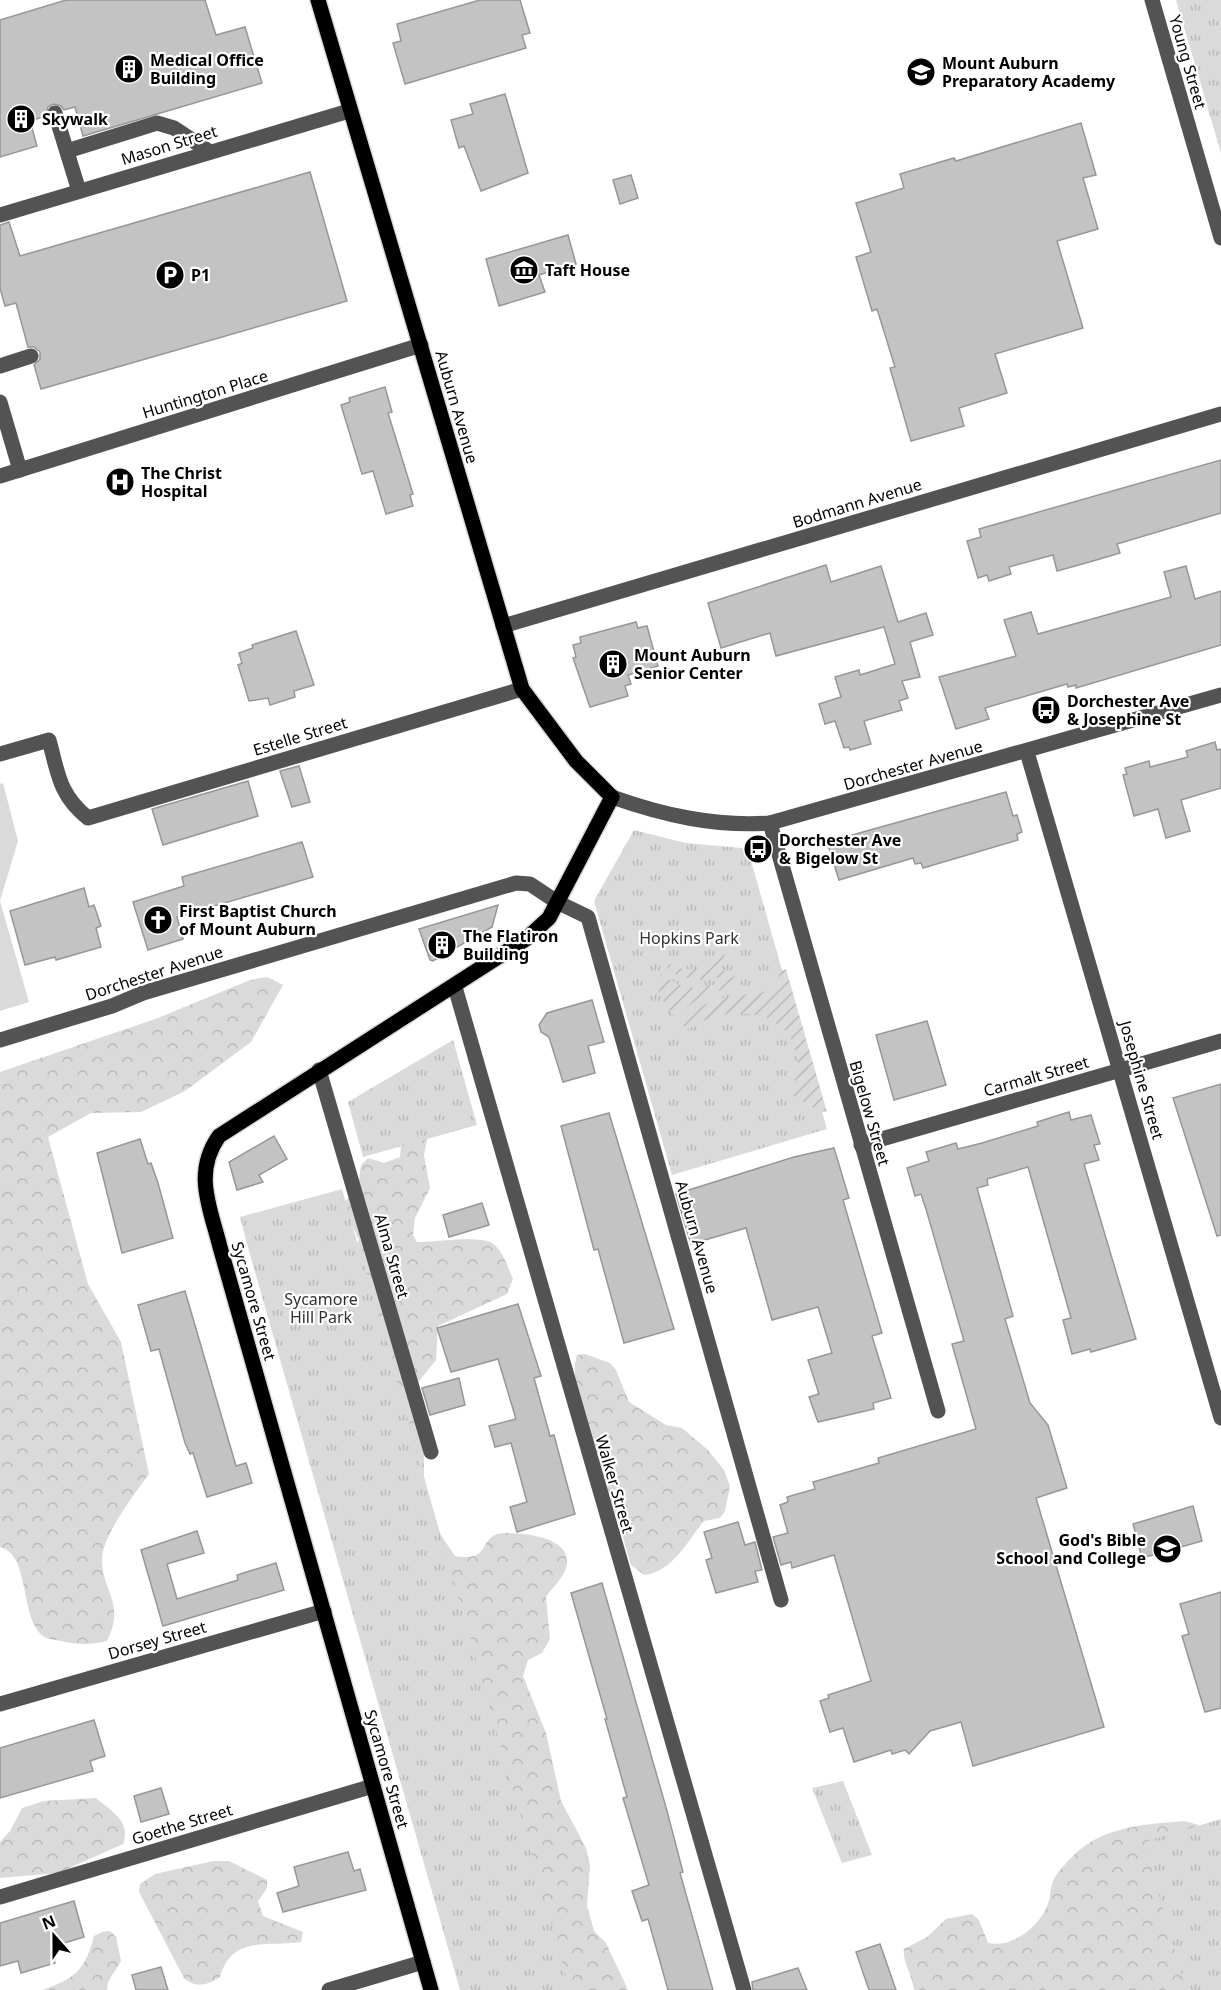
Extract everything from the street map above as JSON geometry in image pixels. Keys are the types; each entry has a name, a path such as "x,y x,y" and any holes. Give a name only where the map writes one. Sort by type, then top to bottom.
{"main road":[{"name":"Auburn Avenue","path":"323,1 349,111 421,345 522,689 576,761 612,797"},
{"name":"Sycamore Street","path":"431,1990 204,1187 204,1165 208,1151 219,1136 319,1070 455,987 526,939 549,918 612,797"}],"street":[{"name":"Young Street","path":"1152,0 1221,238"},
{"name":"Mason Street","path":"0,215 349,111"},
{"path":"55,113 79,191"},
{"path":"67,151 157,123 174,128 210,152"},
{"name":"Huntington Place","path":"0,476 421,345"},
{"path":"0,366 31,356"},
{"path":"0,402 20,470"},
{"name":"Bodmann Avenue","path":"503,626 1221,414"},
{"name":"Estelle Street","path":"0,754 49,740 64,793 72,805 88,818 522,689"},
{"name":"Dorchester Avenue","path":"612,797 673,816 741,825 770,823 1221,695"},
{"name":"Josephine Street","path":"1026,752 1122,1071 1221,1418"},
{"name":"Bigelow Street","path":"770,823 938,1411"},
{"name":"Dorchester Avenue","path":"0,1040 111,1006 143,993 516,883 530,884 557,902"},
{"name":"Auburn Avenue","path":"557,902 588,917 781,1600"},
{"name":"Walker Street","path":"455,987 744,1990"},
{"name":"Carmalt Street","path":"861,1145 1221,1041"},
{"name":"Alma Street","path":"319,1070 431,1452"},
{"name":"Dorsey Street","path":"0,1704 324,1611"},
{"name":"Goethe Street","path":"0,1897 374,1786"},
{"path":"329,1990 423,1962"}],"green space":[{"path":"1176,0 1221,0 1221,153"},
{"path":"3,783 18,841 0,901 0,784"},
{"name":"Hopkins Park","path":"634,830 686,843 742,848 750,857 827,1129 672,1175 594,901"},
{"path":"0,901 29,1002 0,1011"},
{"path":"720,949 725,955 720,965 727,975 711,979 696,979 666,970 669,964 691,970 704,966"},
{"path":"786,969 827,1112 819,1111 791,1094 798,1063 793,1044 784,1029 770,1020 737,1013 719,1016 686,1030 681,1020 702,1006 720,999 766,991 777,981 780,972"},
{"path":"662,973 680,985 689,987 708,986 737,975 741,984 705,996 675,1017 658,990 658,978"},
{"path":"267,977 283,985 251,1042 185,1091 141,1112 91,1113 48,1137 88,1284 121,1342 149,1474 113,1527 103,1549 103,1571 114,1607 112,1628 107,1641 78,1644 47,1638 36,1627 31,1615 16,1562 10,1552 0,1547 0,1072 158,1018 250,980"},
{"path":"453,1040 477,1125 363,1157 348,1102"},
{"path":"434,1104 424,1155 430,1188 415,1218 413,1235 417,1242 476,1239 492,1243 502,1255 513,1279 507,1294 438,1326 436,1360 415,1386 424,1436 424,1478 436,1528 455,1556 475,1556 490,1538 505,1533 537,1536 557,1544 564,1551 567,1560 565,1571 546,1597 550,1639 542,1653 528,1660 523,1676 546,1733 561,1801 586,1848 590,1865 587,1906 594,1931 606,1943 628,1990 463,1990 354,1247 359,1240 343,1205 359,1181 361,1165 368,1158 384,1163 400,1157 404,1113"},
{"name":"Sycamore Hill Park","path":"342,1189 570,1990 460,1990 247,1244 240,1217"},
{"path":"585,1354 610,1363 616,1370 629,1402 666,1425 682,1428 708,1450 724,1470 730,1486 725,1511 720,1518 704,1521 672,1562 654,1573 644,1575 631,1565 618,1520 588,1437 581,1413 575,1371 577,1355"},
{"path":"843,1781 872,1855 842,1863 812,1788"},
{"path":"96,1798 114,1812 122,1823 125,1829 123,1844 58,1873 0,1878 0,1842 10,1831 22,1808 44,1801"},
{"path":"1221,1819 1221,1990 1186,1990 1144,1842"},
{"path":"1185,1821 1221,1832 1221,1990 914,1990 904,1949 927,1937 946,1919 972,1914 979,1920 988,1943 997,1944 1016,1939 1038,1921 1048,1904 1055,1877 1087,1844 1128,1828"},
{"path":"213,1861 229,1861 267,1880 267,1888 258,1901 263,1916 303,1932 301,1942 263,1944 242,1949 225,1964 220,1977 198,1985 184,1978 139,1892 140,1884 155,1874"},
{"path":"110,1931 116,1937 121,1961 108,1982 107,1990 42,1990 63,1982 77,1972 87,1957 94,1936"}],"building":[{"name":"Medical Office Building","path":"66,0 205,0 216,35 245,27 262,83 83,136 75,107 64,110 61,106 53,104 48,107 46,116 30,121 37,146 0,157 0,20"},
{"path":"480,0 520,0 530,33 522,35 526,48 405,84 393,43 401,41 397,24"},
{"path":"505,94 528,173 481,191 464,146 459,148 451,120 473,114 470,104"},
{"path":"1081,123 1096,175 1083,178 1098,229 1057,241 1083,328 995,354 1007,393 959,408 964,426 911,441 890,368 895,367 877,309 872,311 856,257 871,252 856,203 904,188 900,174 954,158 956,161"},
{"name":"P1","path":"310,172 347,301 41,389 34,365 40,359 40,352 34,347 28,347 16,303 5,306 0,288 0,225 9,222 20,256"},
{"path":"631,175 638,198 620,204 613,180"},
{"name":"Taft House","path":"568,235 576,264 539,275 545,292 499,306 486,259"},
{"path":"385,387 392,412 388,413 413,494 410,495 413,506 386,514 373,471 362,474 341,405 350,402 349,398"},
{"path":"1221,460 1221,513 1117,544 1120,553 1057,571 1053,555 1009,567 1011,574 989,581 987,575 978,578 967,541 981,537 979,529"},
{"path":"826,565 831,582 881,566 898,622 926,613 933,635 910,642 920,677 902,681 908,698 899,701 902,710 864,721 871,744 850,750 849,747 844,748 835,721 825,724 819,704 841,697 835,677 859,670 860,675 895,664 884,627 776,656 770,633 721,648 708,603"},
{"path":"1186,566 1195,599 1221,591 1221,645 1076,688 1076,685 1068,687 1067,684 985,708 989,719 956,729 939,677 1016,656 1004,620 1031,612 1038,634 1171,597 1164,572"},
{"name":"Mount Auburn Senior Center","path":"636,622 638,628 647,626 658,666 628,675 631,684 625,686 628,696 590,707 573,658 576,657 573,645 581,643 580,637"},
{"path":"296,631 314,685 294,691 295,697 270,705 268,698 249,701 238,665 242,663 239,653 253,648 252,645"},
{"path":"1215,742 1217,750 1221,749 1221,788 1181,800 1190,831 1166,838 1158,809 1134,816 1123,775 1127,774 1125,768 1149,761 1150,767 1188,757 1186,751"},
{"path":"299,766 310,802 292,807 280,771"},
{"path":"248,781 258,816 163,845 152,809"},
{"path":"1006,792 1013,816 1017,815 1022,832 1017,834 1018,840 923,868 921,863 915,864 913,858 839,880 827,842"},
{"path":"302,842 313,877 177,917 183,939 148,950 133,902 184,886 182,877"},
{"path":"84,888 89,907 94,905 101,926 96,928 101,947 56,960 55,957 25,965 10,911"},
{"name":"The Flatiron Building","path":"498,905 492,927 433,961 430,960 419,929"},
{"path":"592,1000 604,1042 588,1046 595,1073 563,1082 549,1037 541,1032 539,1025 547,1013"},
{"path":"927,1021 946,1085 894,1100 876,1035"},
{"path":"1221,1084 1221,1235 1217,1236 1173,1098"},
{"path":"1069,1112 1071,1120 1091,1115 1100,1144 1094,1145 1099,1160 1084,1164 1136,1339 1091,1352 1090,1349 1072,1354 1063,1320 1071,1318 1028,1167 987,1179 988,1185 977,1188 1013,1316 1005,1319 1030,1403 1048,1425 1067,1488 1036,1498 1104,1727 973,1766 961,1722 930,1731 909,1754 905,1750 892,1754 891,1750 854,1762 843,1728 830,1732 820,1701 829,1698 828,1695 871,1681 834,1555 792,1568 791,1562 781,1565 773,1537 788,1533 780,1505 788,1502 787,1497 815,1489 813,1482 879,1463 878,1458 976,1429 952,1344 964,1341 926,1209 921,1194 915,1196 907,1168 929,1161 926,1152 956,1143 958,1149 982,1143 1038,1126 1037,1122"},
{"path":"609,1113 674,1329 624,1343 598,1249 594,1250 561,1126"},
{"path":"274,1136 287,1159 259,1175 263,1182 237,1190 229,1162"},
{"path":"140,1139 148,1164 151,1163 158,1183 173,1238 122,1253 97,1153"},
{"path":"834,1148 849,1198 843,1200 882,1333 872,1336 891,1398 873,1403 874,1409 818,1422 809,1397 819,1394 808,1360 832,1353 818,1307 772,1320 746,1228 691,1244 676,1194 794,1157"},
{"path":"482,1203 489,1225 449,1237 443,1215"},
{"path":"185,1291 236,1466 246,1463 252,1483 207,1497 193,1453 190,1454 185,1443 159,1349 151,1351 138,1305"},
{"path":"518,1304 541,1376 534,1378 550,1436 554,1435 575,1514 517,1532 510,1507 527,1502 511,1443 495,1447 489,1426 516,1419 498,1359 451,1372 437,1328"},
{"path":"459,1378 465,1405 430,1415 422,1388"},
{"path":"1193,1506 1202,1541 1142,1558 1133,1524"},
{"path":"738,1522 745,1545 755,1542 762,1570 755,1571 758,1582 716,1593 706,1560 712,1558 704,1532"},
{"path":"197,1531 204,1553 167,1564 177,1599 238,1580 237,1575 276,1563 284,1590 163,1626 141,1550"},
{"path":"602,1583 667,1811 683,1872 680,1873 713,1990 668,1990 648,1919 642,1921 632,1891 649,1885 623,1798 627,1797 571,1593"},
{"path":"1221,1592 1221,1708 1205,1712 1182,1636 1189,1634 1180,1604"},
{"path":"94,1720 105,1756 90,1761 93,1771 0,1798 0,1748"},
{"path":"161,1788 169,1814 141,1822 134,1796"},
{"path":"348,1852 354,1871 360,1869 366,1890 283,1912 277,1893 299,1886 294,1867"},
{"path":"74,1901 84,1937 51,1947 55,1963 21,1973 18,1961 0,1966 0,1923"},
{"path":"880,1944 896,1990 869,1990 856,1952"},
{"path":"161,1967 168,1990 136,1990 132,1975"},
{"path":"798,1968 807,1990 753,1990 752,1982"}],"place":[{"name":"Medical Office Building","path":"129,69"},
{"name":"Mount Auburn Preparatory Academy","path":"921,72"},
{"name":"Skywalk","path":"21,119"},
{"name":"Taft House","path":"524,270"},
{"name":"P1","path":"170,275"},
{"name":"The Christ Hospital","path":"120,482"},
{"name":"Mount Auburn Senior Center","path":"613,664"},
{"name":"Dorchester Ave & Josephine St","path":"1046,710"},
{"name":"Dorchester Ave & Bigelow St","path":"758,849"},
{"name":"First Baptist Church of Mount Auburn","path":"158,920"},
{"name":"The Flatiron Building","path":"442,945"},
{"name":"God's Bible School and College","path":"1167,1549"}]}
